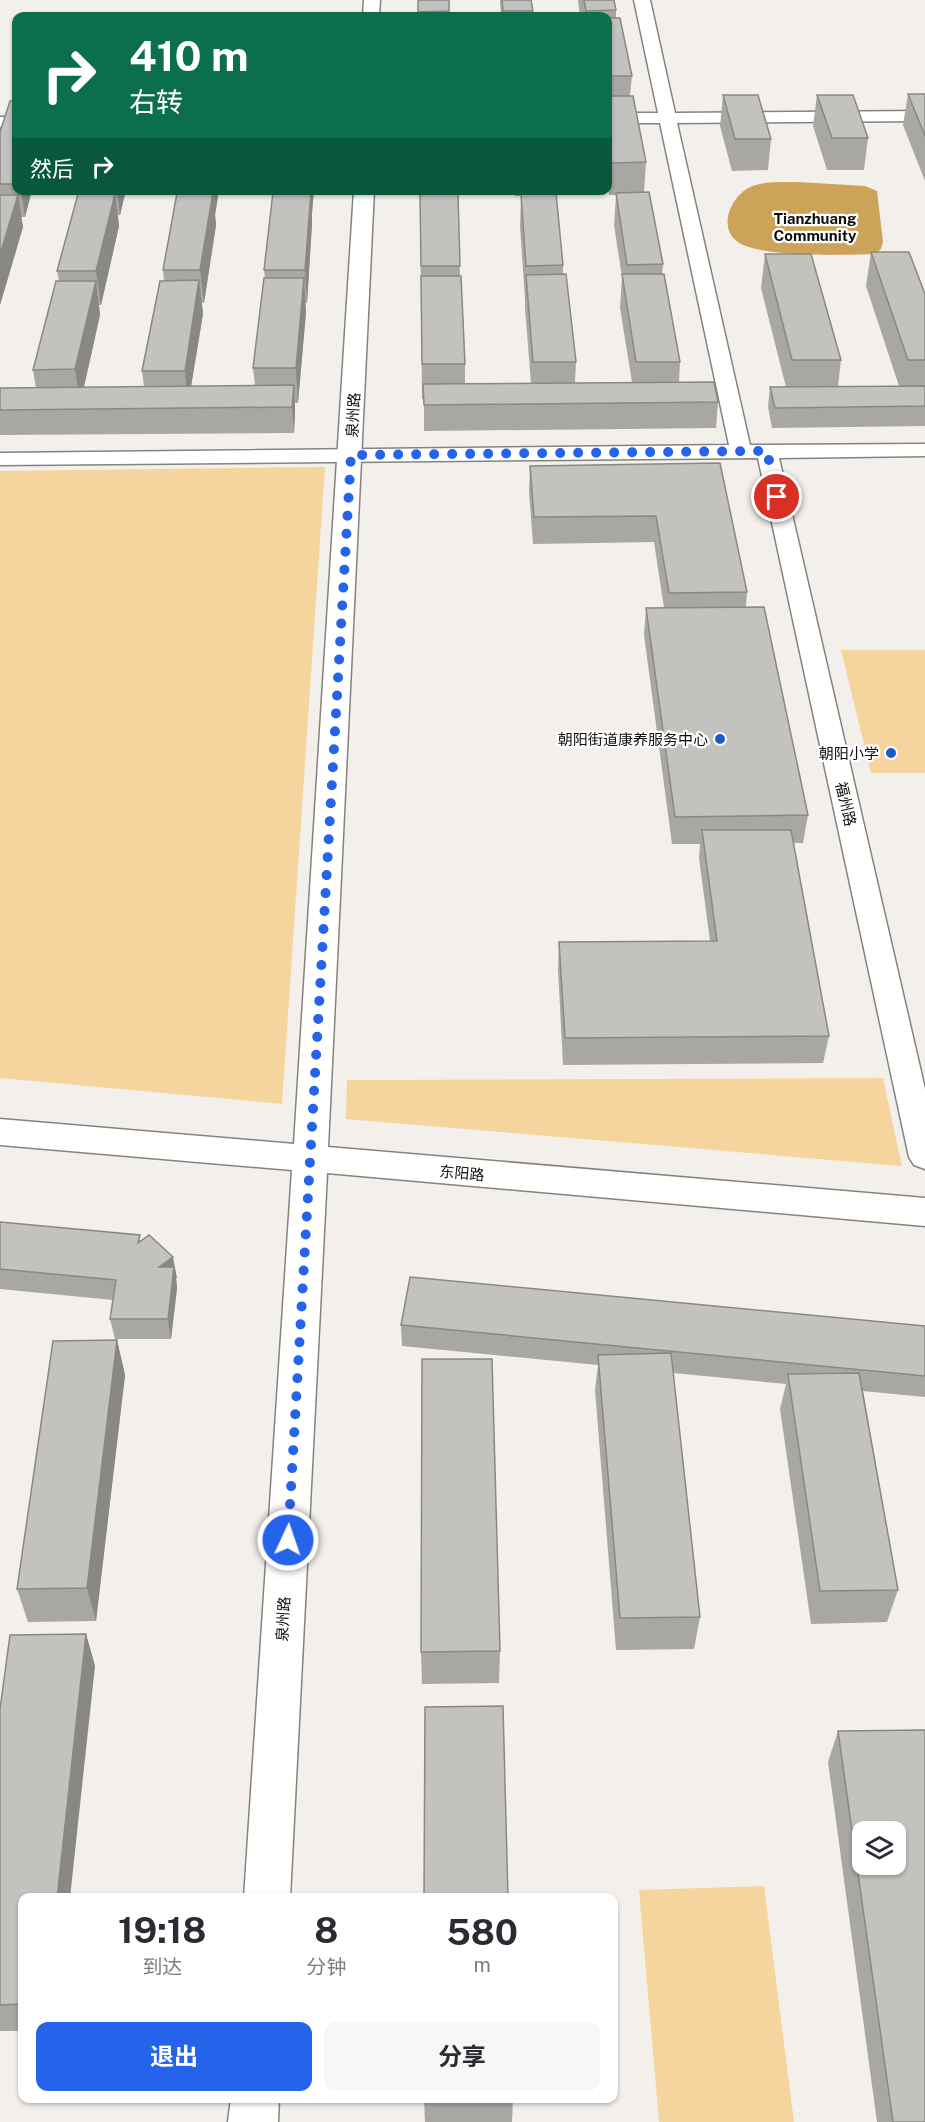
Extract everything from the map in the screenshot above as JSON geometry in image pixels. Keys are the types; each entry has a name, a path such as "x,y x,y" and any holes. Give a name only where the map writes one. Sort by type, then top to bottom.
{"street":[{"name":"福州路","path":"642,0 668,118 754,452 925,1157"},
{"path":"612,118 925,116"},
{"name":"泉州路","path":"267,1893 311,1160 364,195"},
{"path":"0,459 925,450"},
{"name":"东阳路","path":"0,1132 925,1212"},
{"path":"253,2122 255,2103"}],"shaded area":[{"path":"777,182 865,186 877,191 883,242 881,249 875,254 784,253 749,247 738,242 731,235 728,227 730,209 748,188"},
{"path":"325,467 282,1104 0,1078 0,471"},
{"path":"841,650 925,650 925,773 871,773"},
{"path":"883,1078 902,1166 346,1119 347,1080"},
{"path":"764,1886 794,2122 659,2122 639,1890"}],"building":[{"path":"418,0 449,0 449,11 418,12"},
{"path":"502,0 531,0 533,11 503,11"},
{"path":"584,0 614,0 616,10 586,11"},
{"path":"612,18 620,18 632,76 612,76"},
{"path":"908,94 925,94 925,136"},
{"path":"723,95 758,95 771,139 735,139"},
{"path":"817,95 853,95 868,138 832,138"},
{"path":"612,96 633,96 646,162 612,163"},
{"path":"10,101 12,101 12,184 0,184 0,132"},
{"path":"649,192 663,264 627,265 616,193"},
{"path":"0,195 18,195 0,254"},
{"path":"78,195 115,195 96,271 57,271"},
{"path":"177,195 212,195 200,270 163,270"},
{"path":"273,195 311,195 305,270 264,270"},
{"path":"420,195 458,195 460,266 421,266"},
{"path":"521,195 556,195 563,265 526,266"},
{"path":"871,252 909,252 925,294 925,360 908,360"},
{"path":"765,254 811,254 841,360 792,360"},
{"path":"566,274 576,362 533,362 526,275"},
{"path":"622,274 664,274 680,362 636,362"},
{"path":"421,276 461,276 465,364 422,364"},
{"path":"264,278 304,278 296,368 253,368"},
{"path":"199,280 185,371 142,371 160,281"},
{"path":"56,281 96,281 75,369 33,370"},
{"path":"714,382 718,402 424,405 423,384"},
{"path":"294,385 292,407 0,410 0,388"},
{"path":"925,386 925,406 775,408 770,387"},
{"path":"720,463 747,592 669,593 656,516 534,517 530,466"},
{"name":"朝阳街道康养服务中心","path":"764,607 808,815 675,817 646,608"},
{"path":"702,830 791,830 829,1036 565,1038 559,942 717,941"},
{"path":"0,1222 140,1235 138,1243 149,1235 173,1257 159,1267 174,1267 168,1319 110,1319 116,1280 0,1269"},
{"path":"410,1277 925,1326 925,1376 401,1325"},
{"path":"117,1340 87,1588 17,1589 53,1341"},
{"path":"671,1353 700,1617 620,1618 598,1355"},
{"path":"422,1359 492,1359 500,1651 421,1652"},
{"path":"859,1373 898,1590 820,1591 788,1374"},
{"path":"86,1634 58,1893 18,1893 18,2004 0,2005 0,1709 10,1635"},
{"path":"503,1706 508,1893 424,1893 425,1707"},
{"path":"925,1730 925,2122 893,2122 858,1875 906,1875 906,1821 852,1821 852,1831 838,1731"}],"place":[{"name":"朝阳街道康养服务中心","path":"720,739"},
{"name":"朝阳小学","path":"891,753"}],"district":[{"name":"Tianzhuang Community","path":"815,226"}],"route":[{"path":"288,1540 351,455 767,451 777,497"}]}
